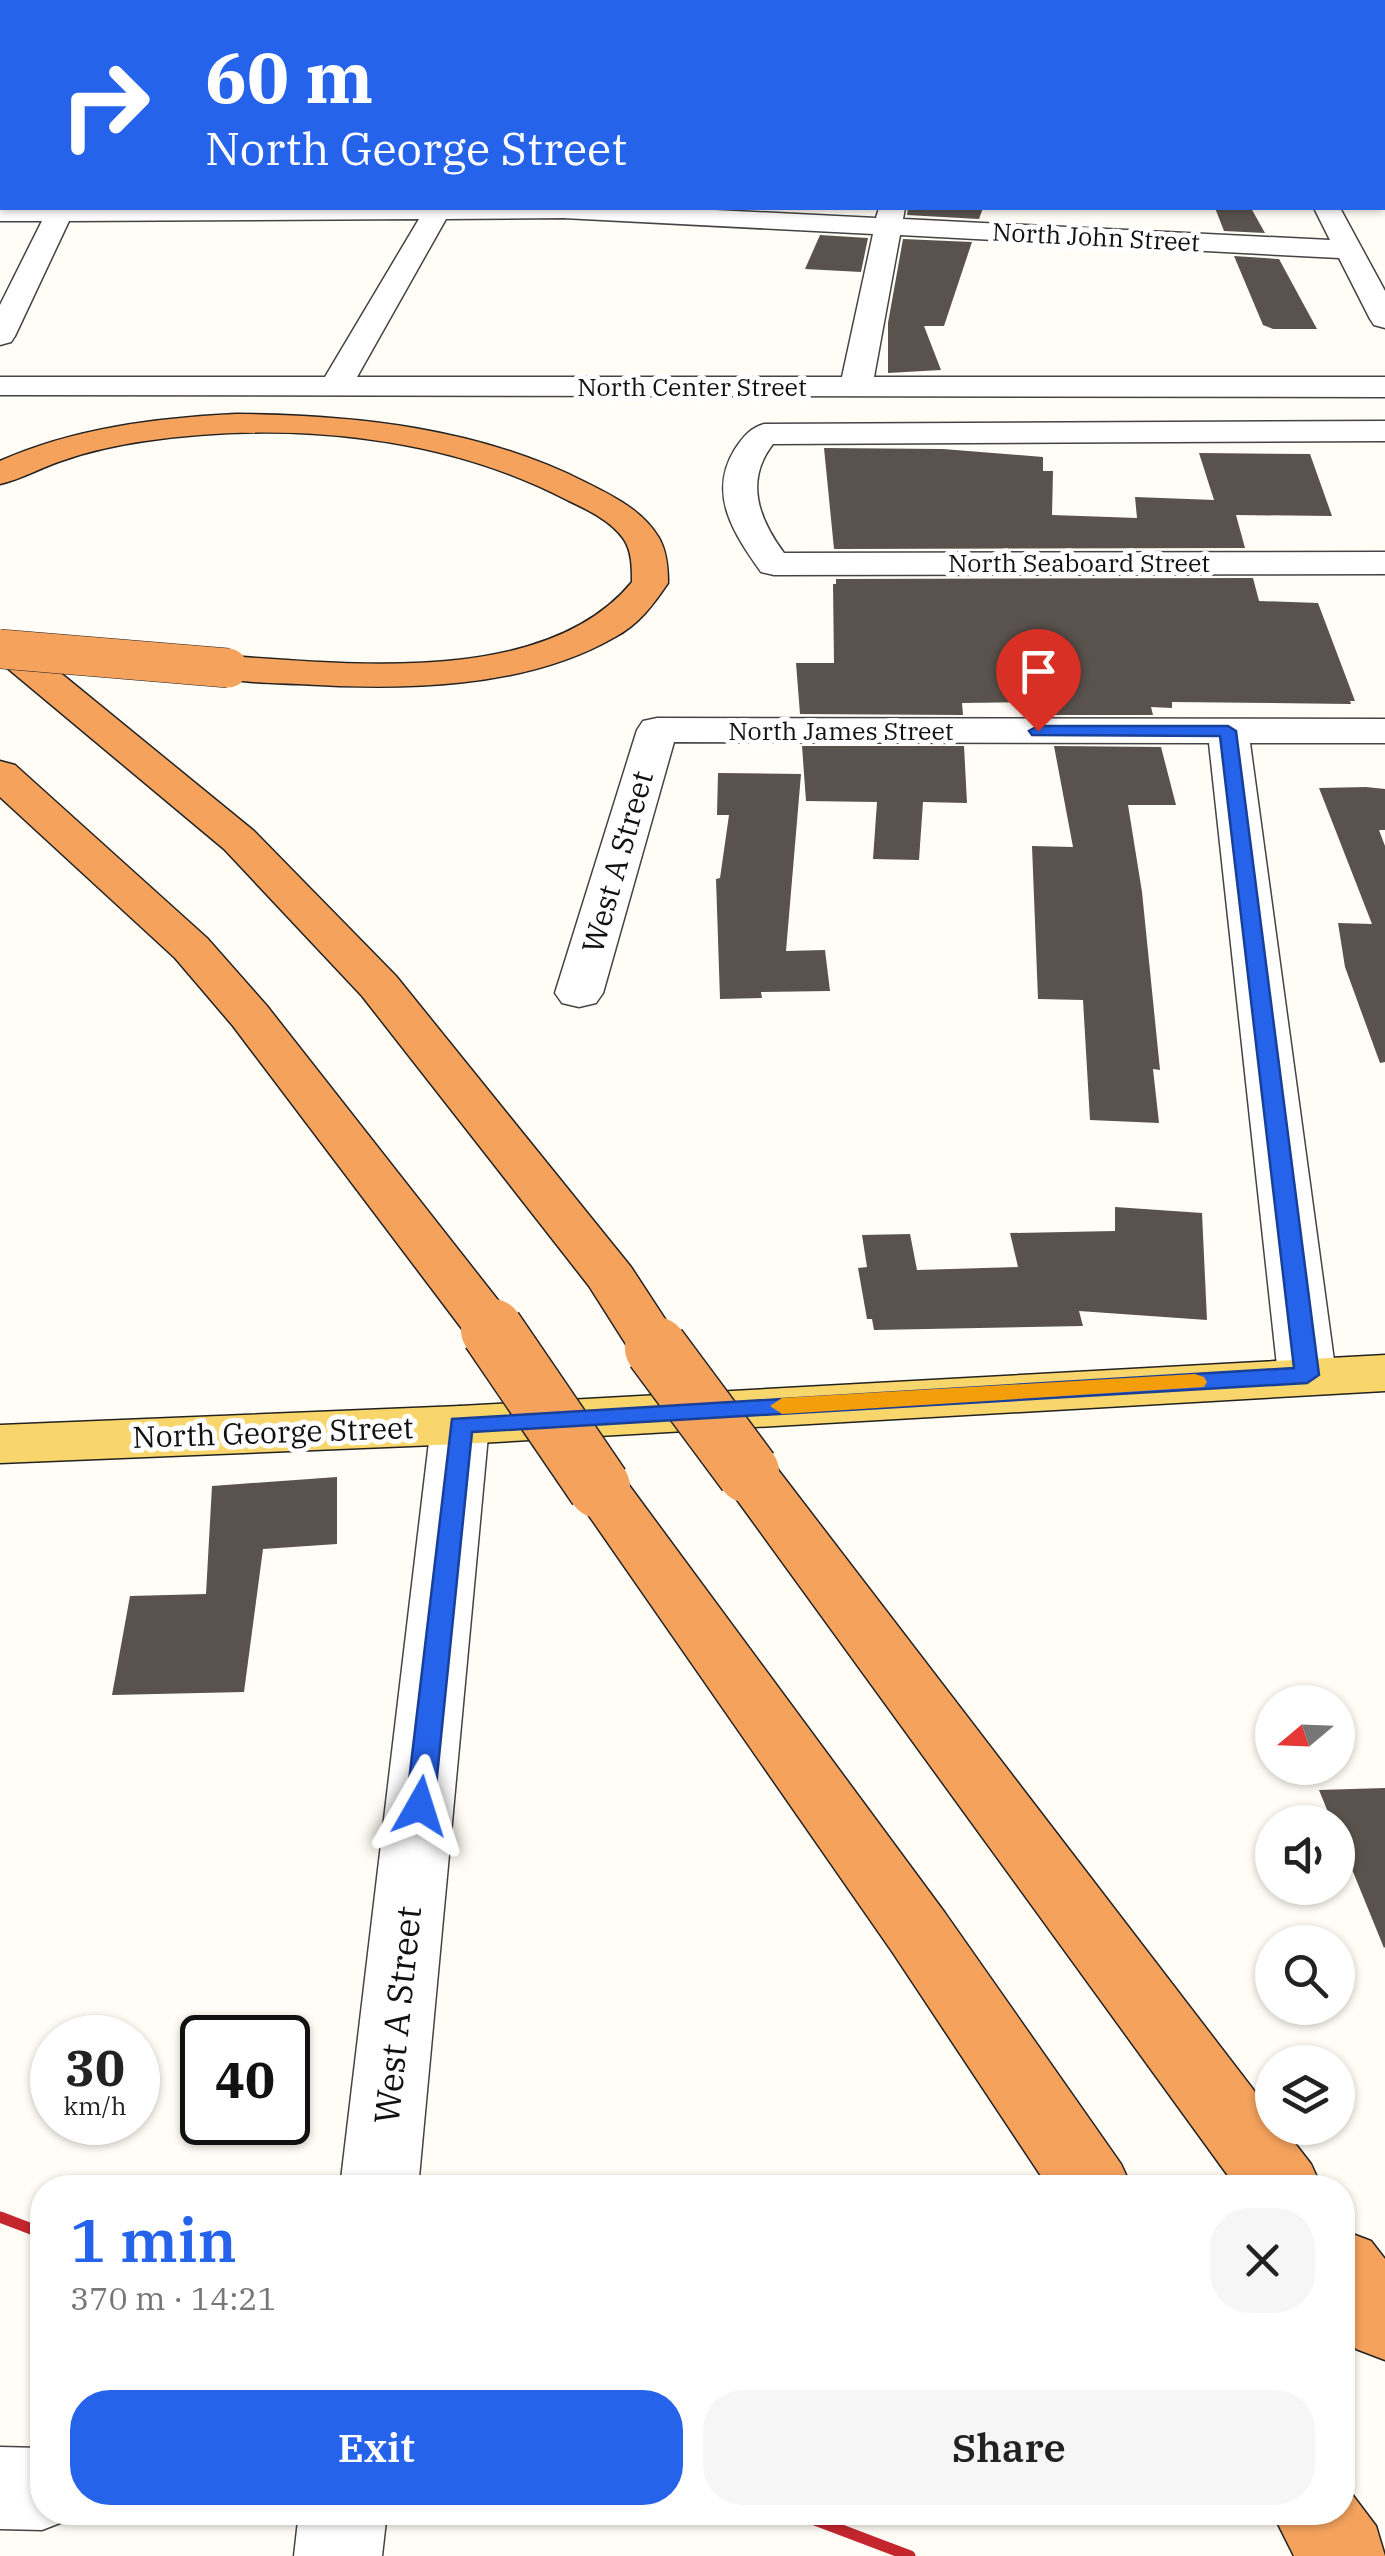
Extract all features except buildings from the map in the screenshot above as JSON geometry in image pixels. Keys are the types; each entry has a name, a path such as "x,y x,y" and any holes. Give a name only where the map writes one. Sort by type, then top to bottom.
{"highway":[{"path":"0,474 65,450 123,436 178,429 281,425 390,434 497,458 574,488 636,531 650,557 650,583 624,614 586,638 532,657 473,670 399,675 228,668 0,646"},
{"path":"0,646 239,840 379,986 612,1279 656,1348 1274,2175"},
{"path":"0,774 191,948 250,1016 492,1330 599,1487 919,1932 1084,2175"},
{"path":"0,819 38,839 191,948"},
{"path":"1355,2283 1385,2323"},
{"path":"1324,2525 1345,2556"}],"main road":[{"name":"North George Street","path":"0,1444 460,1425 1385,1373"}],"street":[{"path":"335,387 437,210"},
{"name":"North John Street","path":"0,214 563,210 890,217 1352,250"},
{"path":"0,336 59,214"},
{"path":"1332,215 1369,222"},
{"path":"1332,215 1385,320"},
{"path":"856,387 890,217"},
{"name":"North Center Street","path":"0,386 1385,387"},
{"name":"North Center Street","path":"774,564 746,527 738,493 748,452 764,434 1385,431"},
{"name":"North Seaboard Street","path":"774,564 1385,563"},
{"name":"North James Street","path":"656,730 1385,731"},
{"name":"West A Street","path":"579,993 656,730"},
{"path":"1228,731 1307,1375"},
{"name":"West A Street","path":"380,2175 460,1425"},
{"path":"0,2488 30,2489"},
{"path":"338,2556 342,2525"}],"railway":[{"path":"0,2217 30,2228"},
{"path":"828,2525 910,2556"}],"slow traffic":[{"path":"782,1406 1195,1382"}],"route":[{"path":"420,1806 460,1425 1307,1375 1228,731 1038,731"}]}
